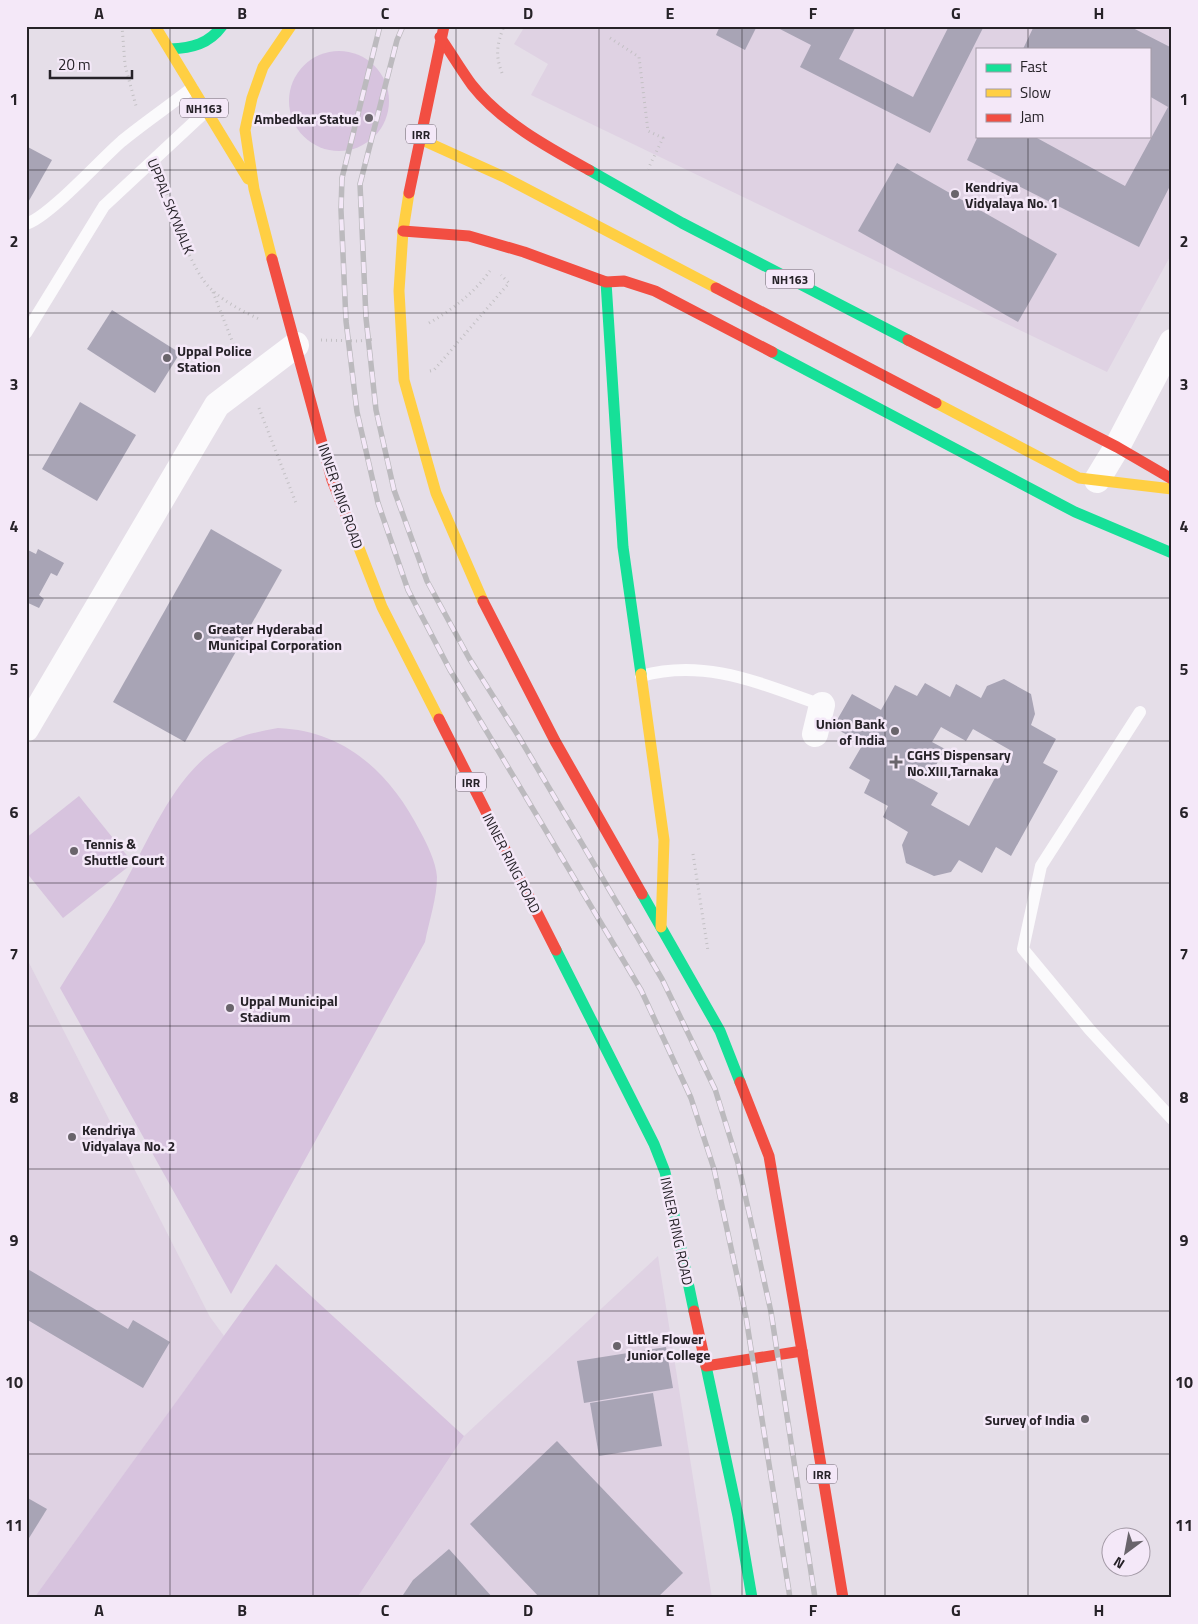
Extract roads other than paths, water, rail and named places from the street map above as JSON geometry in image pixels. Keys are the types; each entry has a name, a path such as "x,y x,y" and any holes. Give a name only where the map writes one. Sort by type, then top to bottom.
{"main road":[{"name":"NH163","path":"155,26 254,189"},
{"path":"170,49 202,45 216,38 222,26"},
{"name":"INNER RING ROAD","path":"291,26 262,67 252,98 245,130 254,189 305,342 332,480 382,607 654,1144 665,1172 738,1516 752,1598"},
{"name":"NH163","path":"442,32 473,86 503,115 555,152 682,223 1038,408 1118,447 1172,479"},
{"name":"IRR","path":"442,32 403,231 399,291 404,380 436,493 487,611 555,741 720,1031 769,1156 843,1598"},
{"path":"420,139 504,177 1079,478 1172,489"},
{"path":"403,231 468,236 524,252 606,282 624,281 655,291 1075,512 1172,553"},
{"path":"606,282 623,546 664,840 661,927"},
{"path":"706,1366 802,1351"}],"street":[{"path":"26,729 217,405 305,342"},
{"path":"1098,480 1118,447 1172,342"},
{"path":"815,734 822,705"}],"lane":[{"path":"26,224 40,217 122,141 192,88"},
{"path":"26,333 104,206 206,111"},
{"path":"641,676 665,669 726,673 822,705"},
{"path":"1140,712 1041,866 1023,949 1090,1030 1172,1119"}],"railway":[{"path":"380,26 342,178 341,210 346,321 357,412 378,503 408,590 450,670 641,990 691,1098 714,1169 746,1317 790,1598"},
{"path":"403,26 397,40 360,184 366,318 376,410 394,490 427,581 469,658 519,737 662,979 715,1089 738,1163 771,1312 815,1598"}],"place":[{"name":"Ambedkar Statue","path":"369,118"},
{"name":"Kendriya Vidyalaya No. 1","path":"955,194"},
{"name":"Uppal Police Station","path":"167,358"},
{"name":"Greater Hyderabad Municipal Corporation","path":"198,636"},
{"name":"Union Bank of India","path":"895,731"},
{"name":"CGHS Dispensary No.XIII,Tarnaka","path":"896,762"},
{"name":"Tennis & Shuttle Court","path":"74,851"},
{"name":"Uppal Municipal Stadium","path":"230,1008"},
{"name":"Kendriya Vidyalaya No. 2","path":"72,1137"},
{"name":"Little Flower Junior College","path":"617,1346"},
{"name":"Survey of India","path":"1085,1419"}]}
